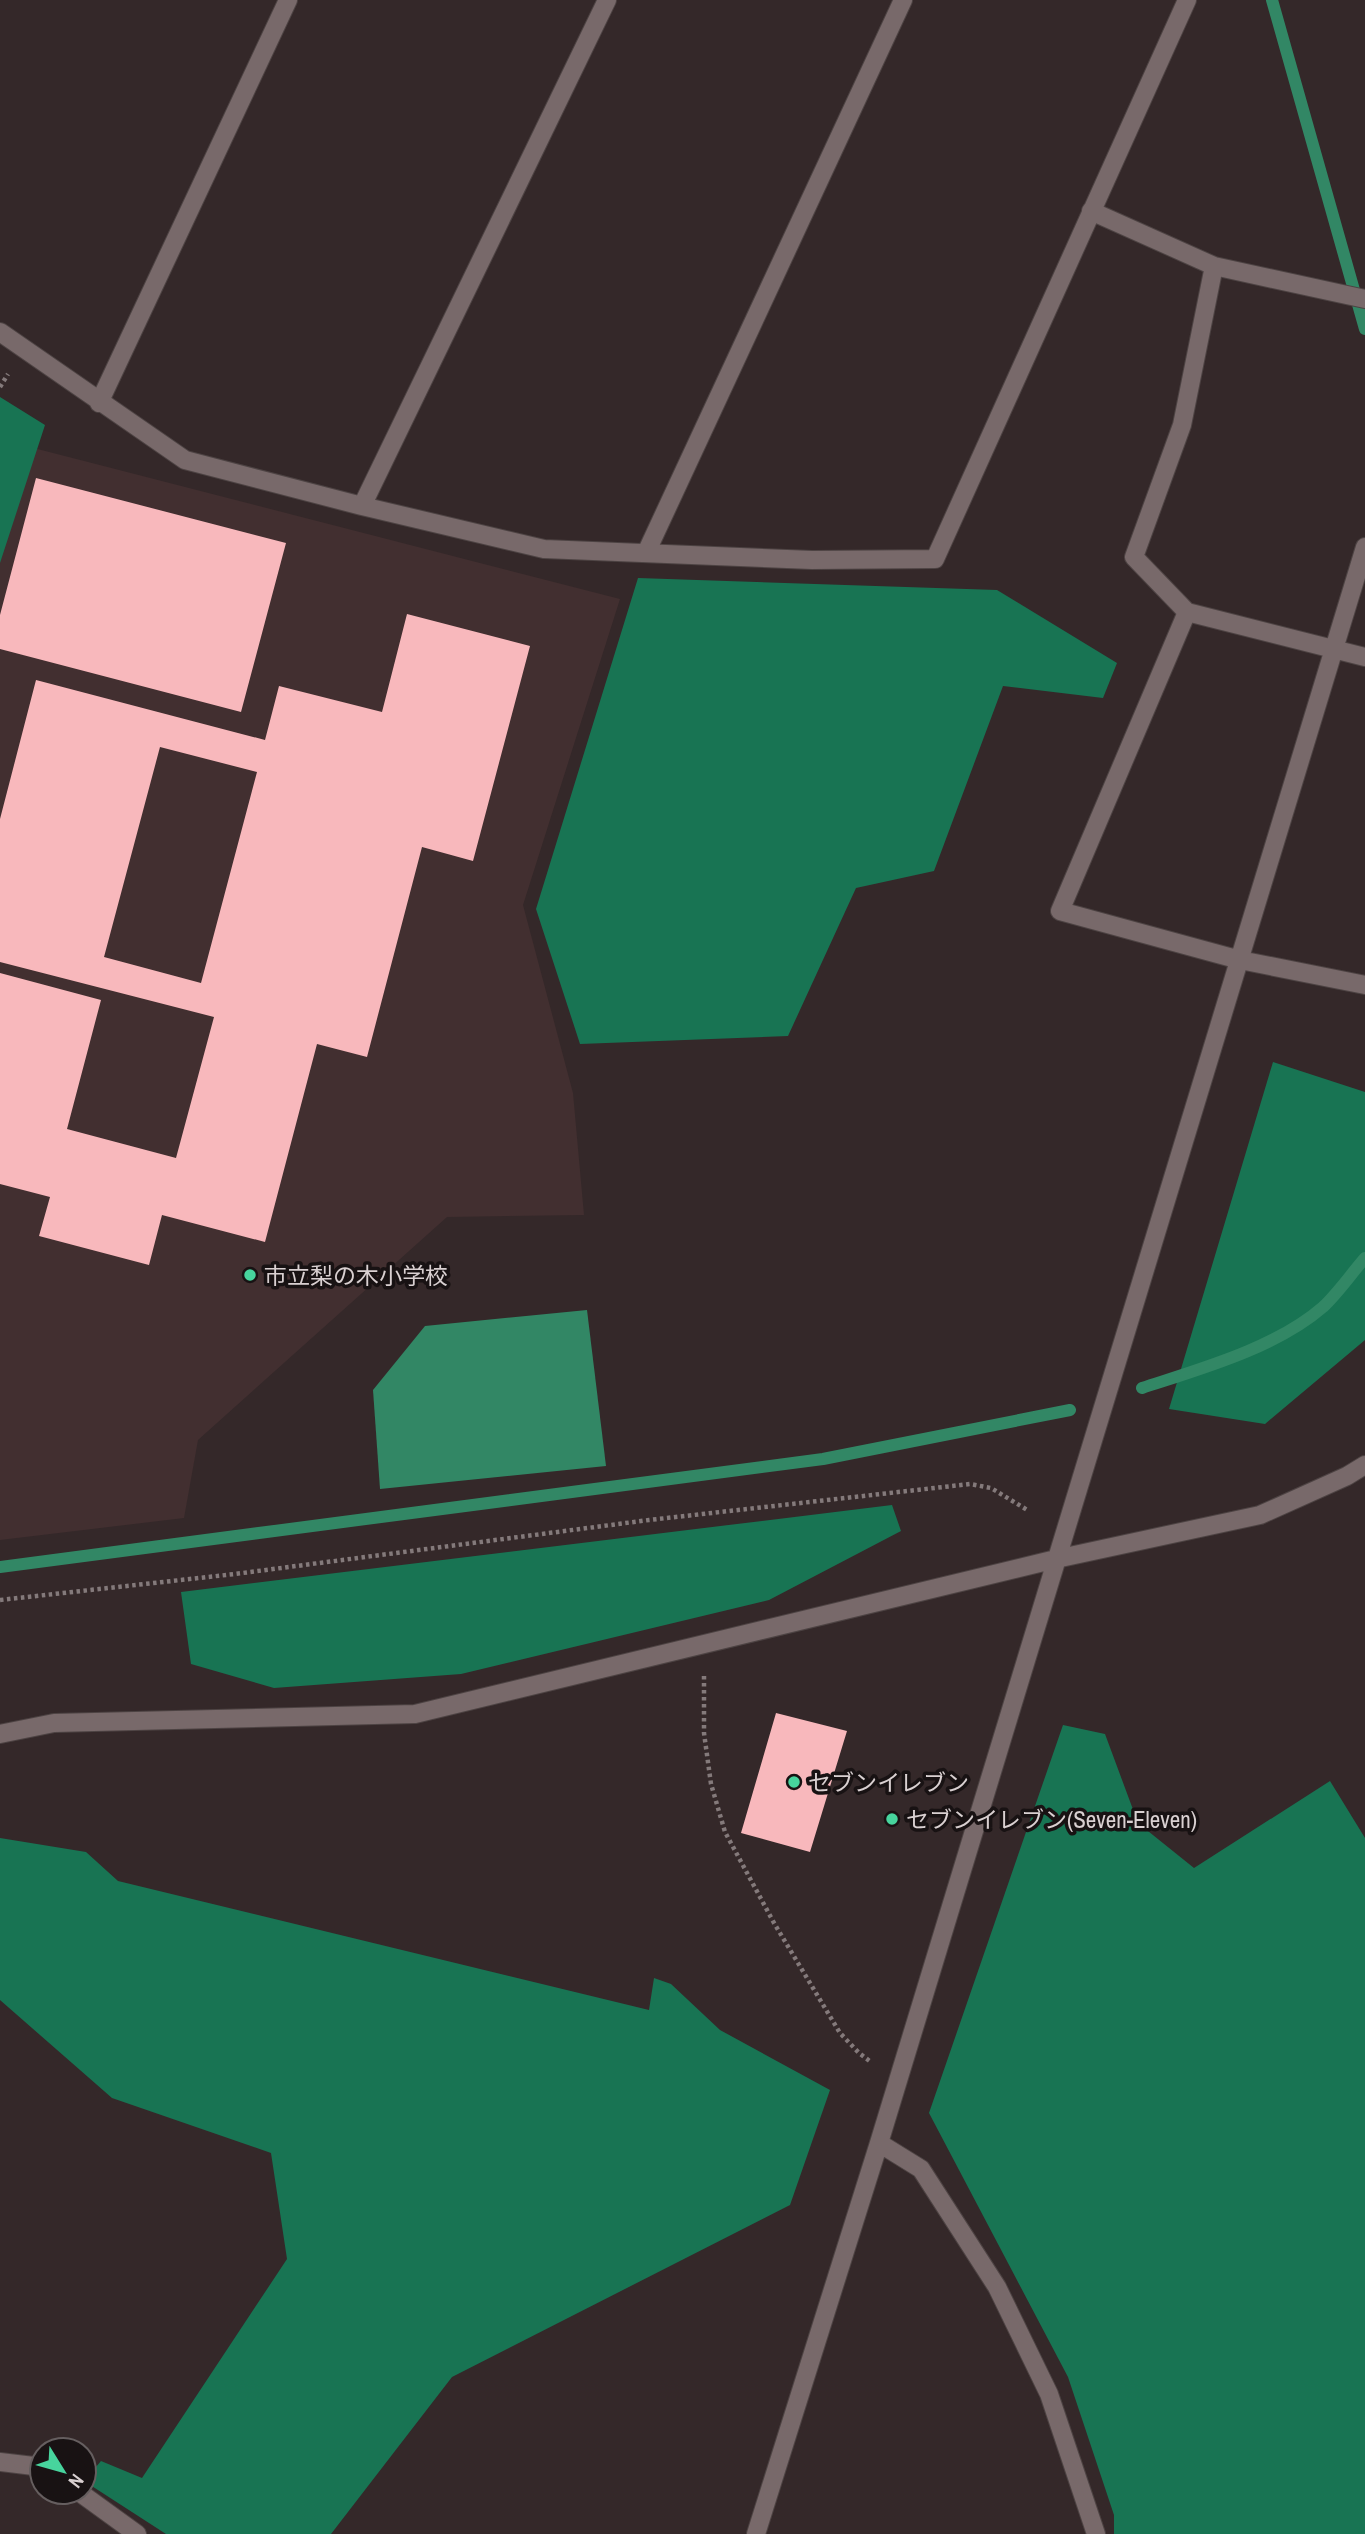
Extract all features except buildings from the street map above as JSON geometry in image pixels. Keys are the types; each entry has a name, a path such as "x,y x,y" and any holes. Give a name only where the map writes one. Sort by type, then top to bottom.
{"street":[{"path":"99,402 288,0"},
{"path":"362,506 607,0"},
{"path":"646,553 903,0"},
{"path":"0,332 185,460 362,506 544,549 812,560 935,559 1187,0"},
{"path":"1091,211 1214,266 1365,299"},
{"path":"1214,266 1182,425 1134,557 1187,612 1365,657"},
{"path":"757,2534 879,2143 1365,547"},
{"path":"1187,612 1060,911 1240,960 1365,985"},
{"path":"0,1734 54,1723 415,1714 1056,1559 1260,1515 1347,1476 1365,1465"},
{"path":"879,2143 921,2169 998,2287 1049,2394 1096,2534"},
{"path":"0,2462 28,2465"},
{"path":"98,2506 137,2534"}],"path":[{"path":"0,1600 235,1574 649,1520 970,1484 991,1488 1029,1511"},
{"path":"704,1646 704,1732 711,1784 724,1832 774,1923 840,2033 859,2053 897,2081"}],"shaded area":[{"path":"0,397 45,425 0,563"},
{"path":"22,445 620,599 523,905 573,1093 584,1215 447,1217 198,1440 184,1518 0,1540 0,545"},
{"path":"638,578 997,590 1117,663 1103,698 1003,686 934,871 856,888 788,1036 580,1044 536,909"},
{"path":"1273,1062 1365,1092 1365,1340 1265,1424 1169,1409"},
{"path":"587,1310 606,1466 380,1489 373,1390 425,1326"},
{"path":"892,1505 901,1531 769,1600 461,1674 274,1688 191,1664 181,1592"},
{"path":"1063,1725 1105,1734 1138,1823 1194,1868 1330,1781 1365,1838 1365,2534 1114,2534 1114,2515 1068,2377 929,2113"},
{"path":"0,1838 86,1852 118,1881 649,2010 654,1978 671,1984 720,2030 830,2090 790,2205 452,2377 331,2534 166,2534 98,2490 98,2465 101,2461 142,2478 287,2259 271,2153 112,2098 0,2000"}],"waterway":[{"path":"1272,0 1365,329"},
{"path":"1142,1388 1237,1356 1283,1334 1323,1307 1365,1258"},
{"path":"0,1567 823,1459 1070,1410"}],"place":[{"name":"市立梨の木小学校","path":"250,1275"},
{"name":"セブンイレブン","path":"794,1782"},
{"name":"セブンイレブン(Seven-Eleven)","path":"892,1819"}]}
